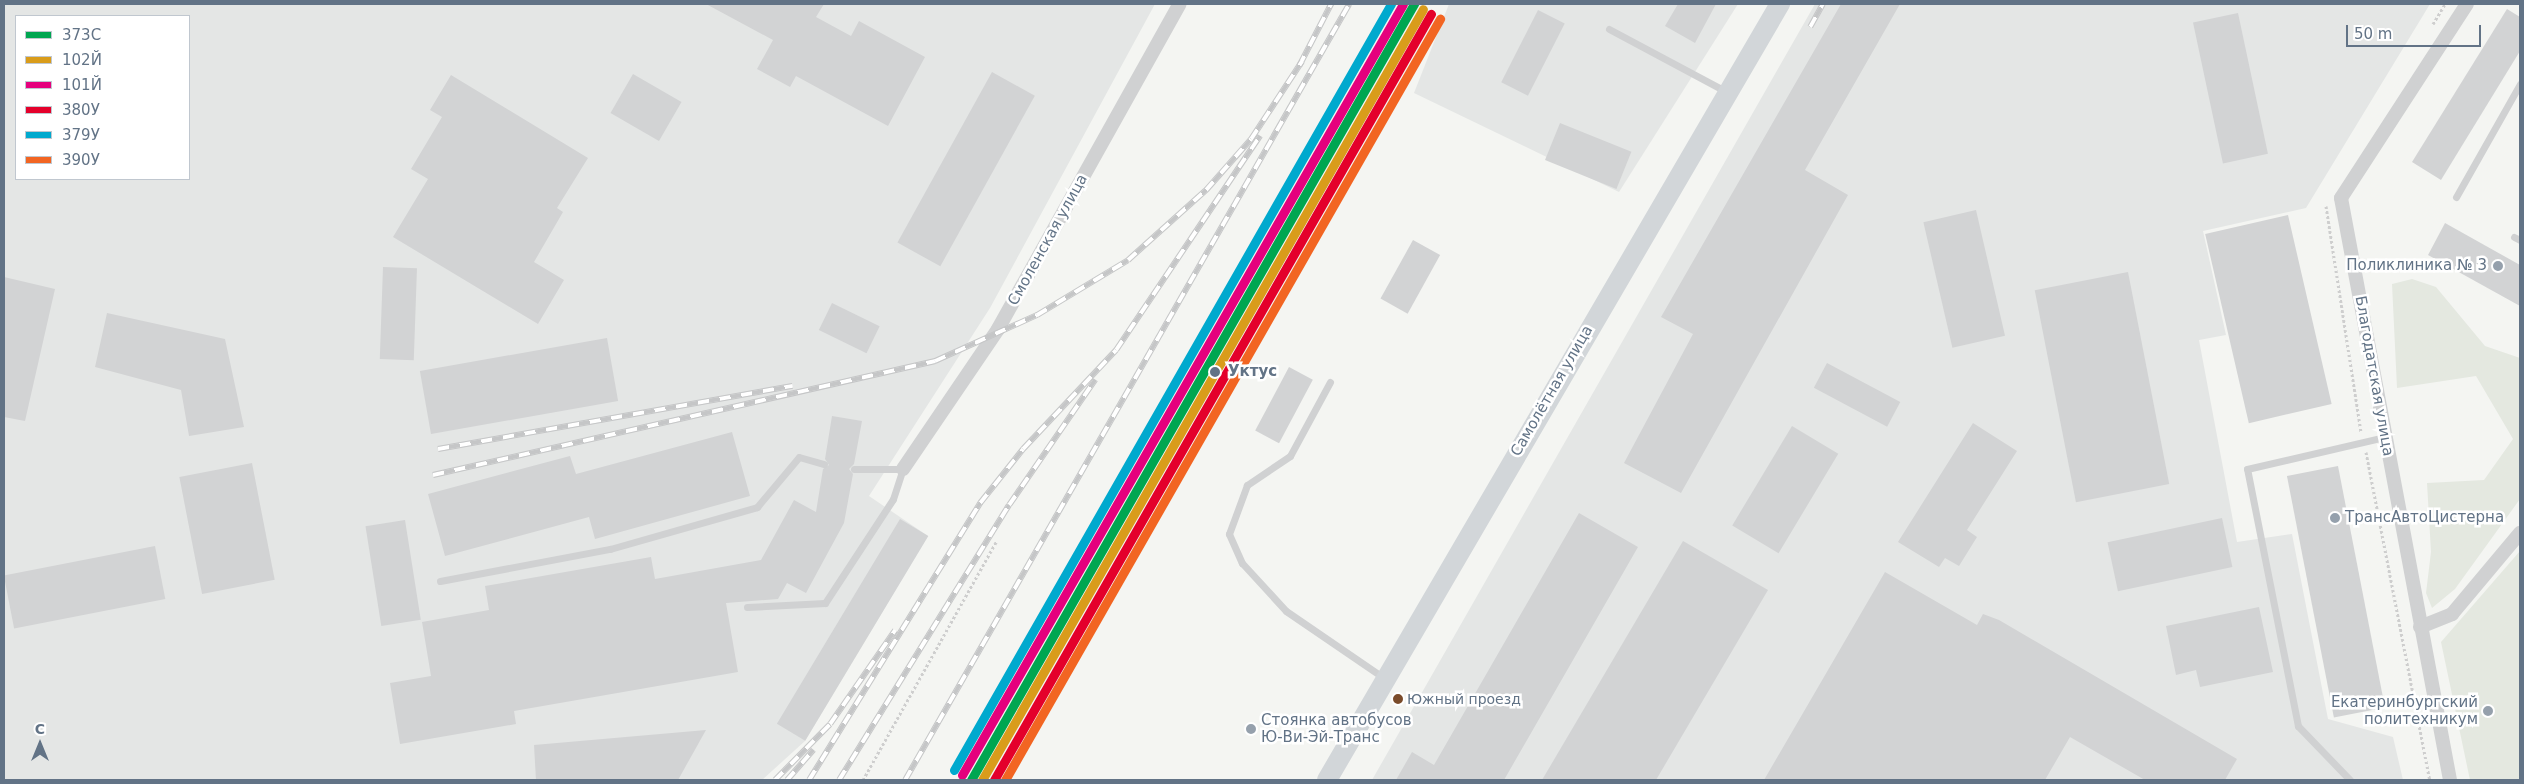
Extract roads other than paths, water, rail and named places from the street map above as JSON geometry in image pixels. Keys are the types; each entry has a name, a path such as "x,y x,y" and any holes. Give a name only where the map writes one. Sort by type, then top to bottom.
{"main road":[{"name":"Самолётная улица","path":"1327,780 1780,4"}],"street":[{"name":"Смоленская улица","path":"903,469 998,329 1180,4"},
{"name":"Благодатская улица","path":"2450,780 2341,198 2467,4"},
{"path":"2420,627 2452,614 2520,533"}],"lane":[{"path":"1609,29 1728,92"},
{"path":"2456,197 2520,84"},
{"path":"1330,382 1290,456 1247,485 1229,534 1242,562 1286,612 1385,678"},
{"path":"2350,780 2298,726 2247,469 2385,437"},
{"path":"440,581 610,549 757,507 800,457 824,464"},
{"path":"747,607 825,603 893,499 903,469 854,469"}],"railway":[{"path":"1299,66 1331,4"},
{"path":"905,780 1349,4"},
{"path":"1810,27 1823,4"},
{"path":"433,475 935,361 1037,315 1128,260 1206,190 1251,139 1302,61"},
{"path":"809,780 980,503 1023,449 1116,350 1260,136"},
{"path":"839,780 1009,505 1095,380"},
{"path":"438,449 792,386"},
{"path":"775,780 830,724 895,630"},
{"path":"787,780 813,750"}],"place":[{"name":"Поликлиника № 3","path":"2498,266"},
{"name":"Уктус","path":"1215,372"},
{"name":"ТрансАвтоЦистерна","path":"2335,518"},
{"name":"Южный проезд","path":"1398,699"},
{"name":"Екатеринбургский политехникум","path":"2488,711"},
{"name":"Стоянка автобусов Ю-Ви-Эй-Транс","path":"1251,729"}]}
